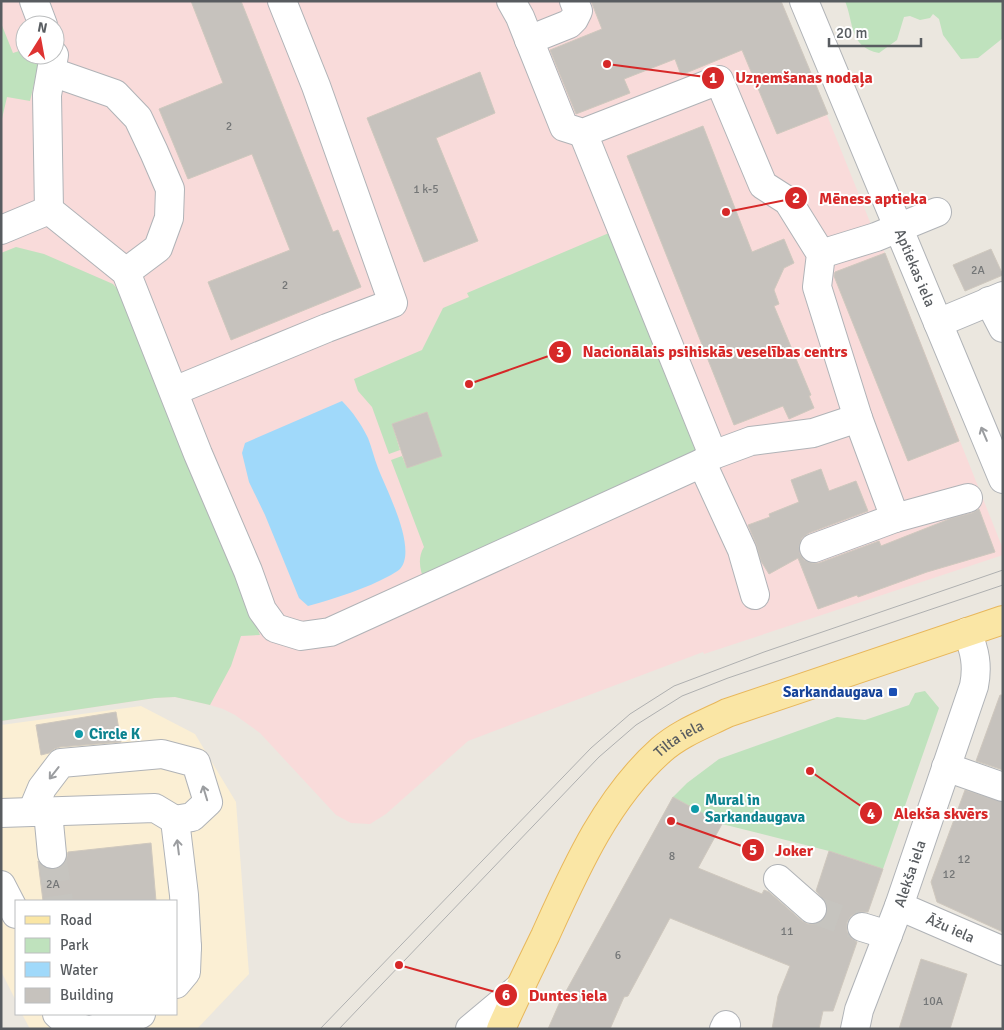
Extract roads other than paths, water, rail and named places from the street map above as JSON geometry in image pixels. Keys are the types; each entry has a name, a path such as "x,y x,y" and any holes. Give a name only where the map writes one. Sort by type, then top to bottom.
{"main road":[{"name":"Tilta iela","path":"502,1029 519,988 576,869 612,808 632,779 662,749 692,730 728,713 1003,620"}],"street":[{"path":"34,1 40,15"},
{"path":"174,391 393,303 316,86 282,1"},
{"path":"490,1 520,20 570,24 578,11 574,1"},
{"name":"Aptiekas iela","path":"804,1 1003,479"},
{"path":"520,20 564,126 583,133 718,80 763,186 788,201 821,254 817,287 858,418 895,518"},
{"path":"49,210 47,95 53,65"},
{"path":"57,65 116,94 138,118 170,189 169,218 158,248 126,272"},
{"path":"583,133 742,550 754,595"},
{"path":"1,230 49,210"},
{"path":"49,210 126,272 198,454 248,571 262,610 275,628 301,636 330,632 708,459 752,441 813,433 858,418"},
{"path":"821,254 898,228 937,212"},
{"path":"938,323 996,298 1003,328"},
{"path":"814,548 895,518 968,498"},
{"name":"Alekša iela","path":"855,1029 859,1010 900,906 976,675 974,648 967,632"},
{"path":"1,813 40,812 155,808 175,820 192,817 208,802 196,763 162,754 61,763 42,788 40,812 52,854"},
{"path":"946,767 1003,787"},
{"path":"175,820 184,895 182,947 186,972 178,982"},
{"path":"778,879 812,909"},
{"path":"1,885 15,912"},
{"name":"Āžu iela","path":"900,906 1003,951"},
{"path":"862,927 888,935"},
{"path":"470,1029 519,988"},
{"path":"58,1015 68,1024 84,1029"},
{"path":"94,1029 125,1021 139,1015"}],"water":[{"path":"342,401 350,409 368,438 399,519 403,534 405,560 399,570 371,585 308,606 299,598 265,515 249,482 242,453 245,443"}],"tunnel":[{"path":"52,854 59,900"},
{"path":"812,909 862,927"}],"tram line":[{"path":"320,1029 591,748 630,714 674,686 764,652 1003,570"},
{"path":"339,1029 599,757 636,725 682,696 728,678 1003,585"}],"place":[{"name":"Uzņemšanas nodaļa","path":"607,64"},
{"name":"Mēness aptieka","path":"726,212"},
{"name":"Nacionālais psihiskās veselības centrs","path":"469,384"},
{"name":"Sarkandaugava","path":"893,692"},
{"name":"Circle K","path":"79,734"},
{"name":"Alekša skvērs","path":"810,771"},
{"name":"Mural in Sarkandaugava","path":"695,809"},
{"name":"Joker","path":"671,821"},
{"name":"Duntes iela","path":"399,965"}]}
